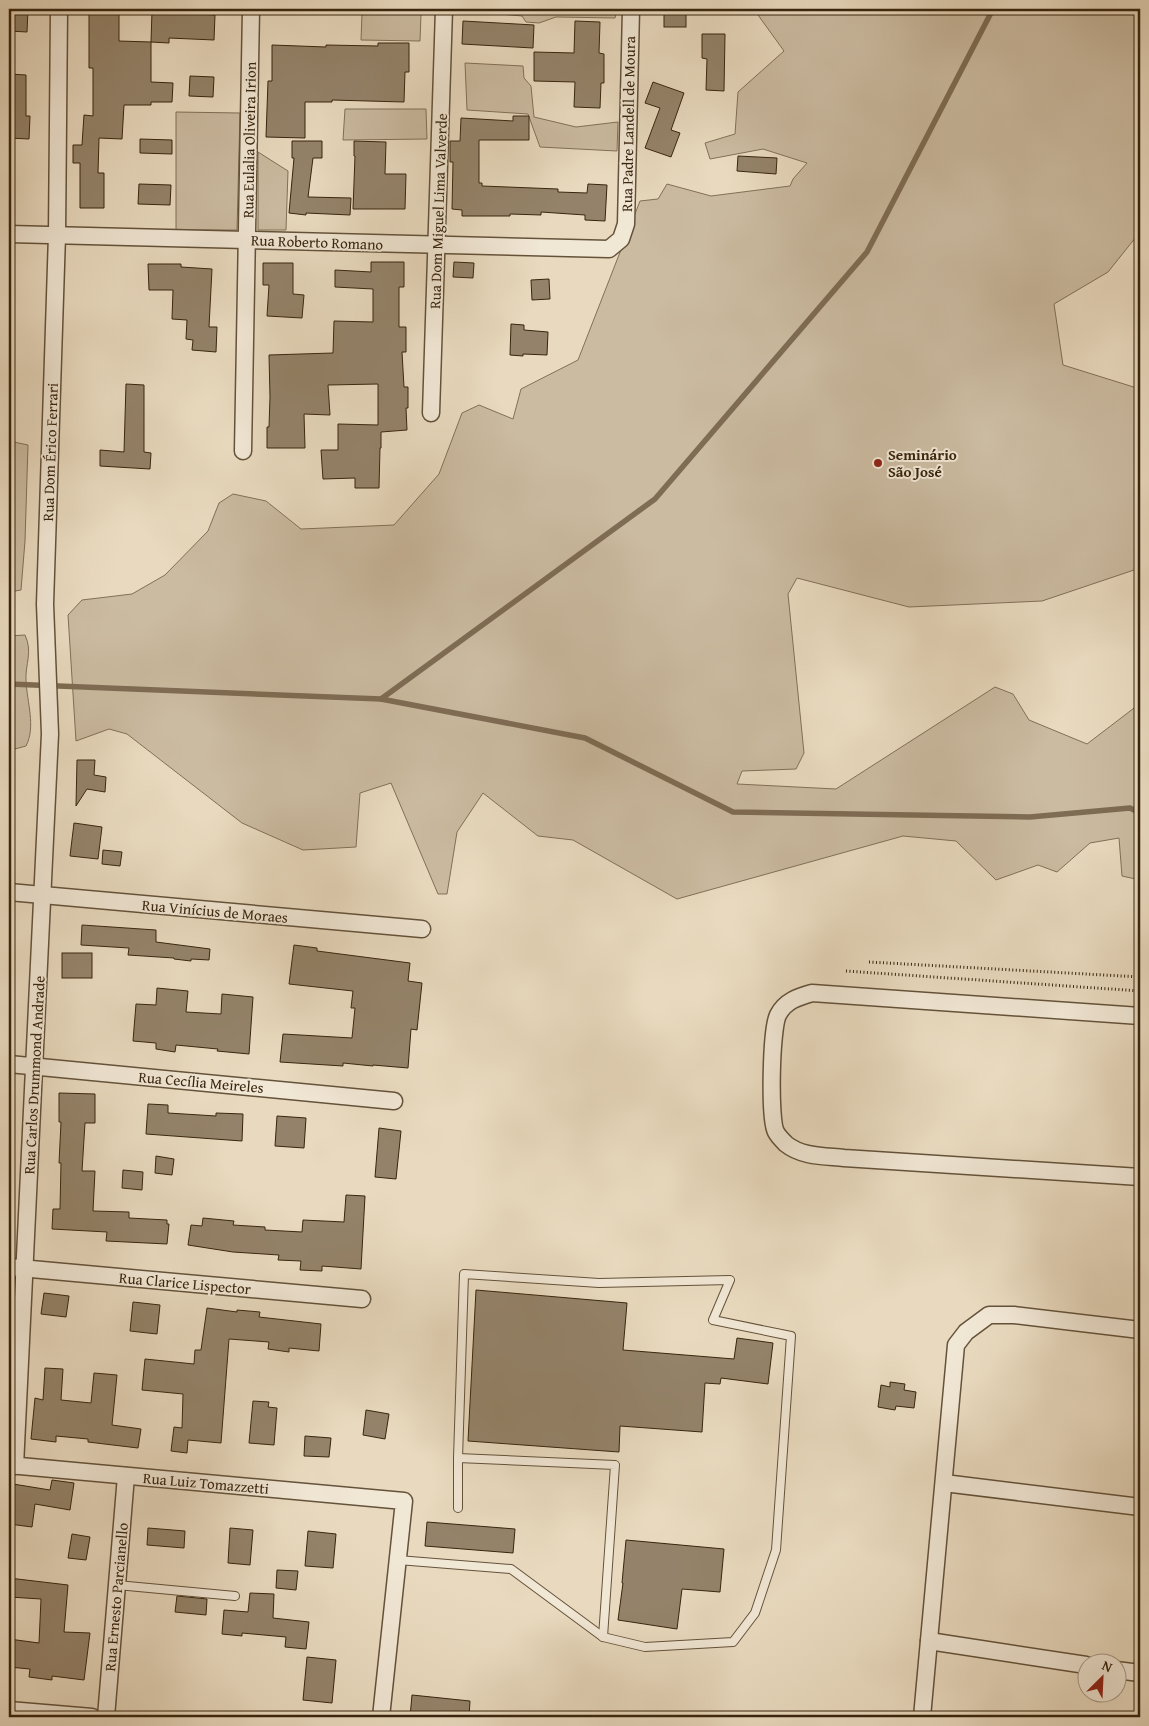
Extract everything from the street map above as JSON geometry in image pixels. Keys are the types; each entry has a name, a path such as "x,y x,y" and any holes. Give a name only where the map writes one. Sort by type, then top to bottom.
{"street":[{"name":"Rua Dom Érico Ferrari","path":"42,895 50,734 45,604 56,235 59,9"},
{"name":"Rua Eulalia Oliveira Irion","path":"243,451 251,9"},
{"name":"Rua Dom Miguel Lima Valverde","path":"431,413 444,9"},
{"name":"Rua Padre Landell de Moura","path":"621,239 626,224 631,9"},
{"name":"Rua Roberto Romano","path":"9,234 609,249 621,239"},
{"name":"Rua Vinícius de Moraes","path":"9,892 422,930"},
{"name":"Rua Carlos Drummond Andrade","path":"12,1465 17,1267 34,1066 42,895"},
{"path":"1140,1016 812,993 787,1003 778,1015 774,1030 772,1113 776,1132 787,1144 800,1153 844,1158 1140,1177"},
{"name":"Rua Cecília Meireles","path":"9,1064 394,1101"},
{"name":"Rua Clarice Lispector","path":"17,1267 362,1299"},
{"path":"922,1717 956,1345 966,1332 989,1315 1014,1315 1140,1330"},
{"name":"Rua Luiz Tomazzetti","path":"12,1465 404,1501 398,1560"},
{"name":"Rua Ernesto Parcianello","path":"106,1717 126,1476"},
{"path":"944,1483 1140,1508"},
{"path":"381,1717 398,1560"},
{"path":"929,1641 1076,1663"},
{"path":"1126,1671 1140,1673"},
{"path":"9,1710 92,1717"}],"lane":[{"path":"398,1560 511,1569 603,1637 645,1647 733,1642 755,1613 776,1550 791,1336 713,1320 730,1280 599,1283 464,1274 458,1508"},
{"path":"458,1458 615,1465 603,1637"},
{"path":"117,1585 235,1596"}],"path":[{"path":"869,962 1140,977"},
{"path":"846,971 1140,991"}],"shaded area":[{"path":"464,9 617,10 615,18 556,17 539,23 526,22 522,16 467,11"},
{"name":"Seminário São José","path":"761,9 1140,9 1140,232 1108,272 1054,304 1063,365 1140,389 1140,568 1042,601 909,607 797,578 788,594 804,753 796,769 742,771 737,784 836,789 995,687 1013,694 1029,720 1087,744 1138,705 1140,706 1140,880 1122,876 1119,838 1090,843 1057,872 1038,865 996,880 956,841 903,836 677,899 573,840 538,836 483,793 457,832 447,894 438,894 391,783 360,793 356,847 303,850 242,823 127,734 109,729 76,741 68,615 82,600 132,594 165,575 208,531 219,503 233,494 266,501 301,529 394,525 439,474 462,413 479,405 513,419 521,389 578,360 640,201 658,199 667,184 711,196 790,186 793,179 807,163 763,149 710,159 705,143 735,134 738,92 784,51 758,15"},
{"path":"362,13 421,14 420,41 361,40"},
{"path":"465,63 523,66 524,78 531,86 534,117 576,127 618,122 617,151 540,147 528,114 467,110"},
{"path":"345,109 426,109 427,139 343,140"},
{"path":"176,112 240,113 237,230 176,230"},
{"path":"258,152 288,171 286,230 258,230"},
{"path":"9,441 28,445 25,541 21,590 9,592"},
{"path":"25,635 29,653 26,681 31,723 29,739 26,746 9,750 9,636"}],"building":[{"path":"9,9 28,9 27,32 9,31"},
{"path":"664,9 686,9 686,27 664,27"},
{"path":"89,10 119,11 119,41 151,42 151,82 173,83 172,102 151,102 151,105 124,105 122,139 99,138 98,173 104,173 104,208 80,208 80,163 73,163 73,145 82,145 84,115 93,116 93,68 89,68"},
{"path":"152,11 215,15 214,40 169,38 169,43 151,42"},
{"path":"463,21 534,25 533,48 462,44"},
{"path":"575,21 600,22 599,53 604,54 604,83 601,83 600,108 574,107 575,82 534,81 534,52 574,53"},
{"path":"702,34 725,34 724,91 706,90 707,59 702,58"},
{"path":"378,43 409,43 409,72 405,72 404,102 332,100 332,102 305,102 305,138 266,137 268,81 272,81 272,45 326,47 326,45 378,46"},
{"path":"9,74 26,75 26,116 30,116 29,139 9,138"},
{"path":"190,76 214,77 213,97 189,96"},
{"path":"653,82 684,93 671,130 680,133 671,157 645,148 660,108 645,103"},
{"path":"513,116 529,116 529,140 479,140 479,183 482,183 482,186 558,189 558,192 587,193 588,184 607,185 605,221 585,220 585,215 541,212 541,215 462,216 462,210 452,209 453,162 450,162 450,141 460,141 461,118 513,121"},
{"path":"140,139 172,140 172,154 140,153"},
{"path":"292,141 322,141 322,158 313,158 308,197 351,198 350,215 289,213 294,158 292,158"},
{"path":"354,141 386,142 385,174 406,174 405,209 353,209"},
{"path":"738,156 777,158 776,174 737,171"},
{"path":"139,184 171,185 170,205 138,204"},
{"path":"371,262 404,262 404,287 399,287 399,327 406,327 406,352 402,352 404,387 408,387 408,408 406,408 407,430 381,432 379,488 355,488 355,478 323,479 321,450 338,450 338,424 378,425 378,384 328,385 330,415 304,414 305,448 267,448 270,397 269,355 333,353 334,321 373,322 373,289 335,287 335,270 371,272"},
{"path":"454,262 474,263 473,278 453,277"},
{"path":"263,263 293,263 293,294 304,295 302,318 267,316 269,285 263,285"},
{"path":"148,264 181,264 181,267 212,269 209,327 217,327 216,352 192,350 193,340 186,339 187,320 172,319 173,290 149,290"},
{"path":"549,279 550,299 532,300 531,280"},
{"path":"511,324 524,325 524,330 548,332 547,355 510,355"},
{"path":"126,384 144,385 144,452 151,453 150,469 100,466 100,450 124,452"},
{"path":"77,760 95,760 94,775 106,777 105,792 87,789 76,806"},
{"path":"74,823 102,827 98,859 70,856"},
{"path":"103,850 122,852 120,866 102,864"},
{"path":"82,925 156,930 156,942 210,949 209,960 191,959 191,961 128,955 129,948 81,945"},
{"path":"294,945 317,948 317,951 410,963 408,981 422,983 417,1030 411,1029 408,1068 343,1063 343,1066 280,1062 283,1034 352,1038 355,1008 351,1008 353,991 289,984"},
{"path":"62,953 92,953 92,978 62,978"},
{"path":"157,988 188,991 186,1012 221,1014 222,994 253,997 249,1054 176,1045 175,1052 156,1049 156,1043 133,1041 136,1004 156,1005"},
{"path":"59,1093 95,1094 95,1123 85,1123 82,1171 95,1171 93,1211 129,1212 129,1218 167,1220 167,1224 169,1224 167,1244 106,1241 107,1232 52,1229 53,1209 60,1209 61,1163 59,1163 61,1122 59,1122"},
{"path":"148,1104 168,1105 168,1113 216,1116 216,1113 243,1114 242,1141 146,1134"},
{"path":"277,1116 306,1118 304,1148 275,1146"},
{"path":"379,1128 401,1131 396,1179 375,1177"},
{"path":"156,1156 174,1159 172,1175 155,1173"},
{"path":"123,1170 143,1172 142,1190 122,1188"},
{"path":"346,1195 365,1196 361,1269 322,1266 322,1271 300,1270 301,1261 278,1260 279,1255 233,1252 188,1245 191,1225 202,1226 203,1218 234,1221 233,1225 265,1227 265,1230 302,1232 303,1220 344,1222"},
{"path":"476,1290 627,1303 623,1350 734,1359 737,1338 773,1343 768,1384 721,1378 720,1384 705,1383 702,1432 620,1426 619,1452 468,1441"},
{"path":"44,1293 69,1296 66,1317 41,1314"},
{"path":"133,1302 160,1305 157,1334 130,1331"},
{"path":"207,1308 237,1312 237,1310 260,1312 259,1317 321,1324 319,1351 289,1348 289,1352 268,1349 269,1342 229,1339 221,1443 188,1440 187,1453 171,1451 174,1427 182,1428 183,1394 142,1390 145,1359 194,1364 195,1350 201,1350"},
{"path":"45,1368 63,1369 61,1400 91,1403 94,1373 117,1375 112,1425 141,1429 138,1448 88,1442 88,1439 56,1436 56,1442 31,1439 35,1398 43,1400"},
{"path":"890,1382 905,1384 904,1390 916,1392 914,1408 896,1406 895,1410 878,1407 881,1385 890,1387"},
{"path":"253,1401 269,1402 268,1407 277,1408 274,1445 249,1443"},
{"path":"366,1410 389,1414 385,1439 363,1435"},
{"path":"305,1436 331,1438 329,1457 304,1456"},
{"path":"52,1480 74,1483 70,1510 35,1504 32,1527 9,1524 13,1484 50,1490"},
{"path":"427,1522 515,1529 513,1553 425,1546"},
{"path":"148,1528 185,1531 184,1548 147,1545"},
{"path":"230,1528 253,1530 250,1565 228,1563"},
{"path":"308,1531 336,1534 333,1568 305,1566"},
{"path":"72,1534 90,1537 86,1560 68,1558"},
{"path":"626,1540 724,1549 720,1592 682,1589 677,1629 618,1620"},
{"path":"277,1570 298,1571 296,1590 276,1588"},
{"path":"9,1578 68,1585 64,1632 90,1633 84,1680 52,1676 52,1680 29,1677 30,1669 9,1667 9,1639 39,1643 41,1599 9,1597"},
{"path":"250,1593 274,1594 273,1618 309,1622 306,1649 285,1647 286,1637 242,1633 242,1636 222,1634 224,1610 248,1612"},
{"path":"177,1596 207,1599 206,1615 175,1612"},
{"path":"307,1657 336,1660 332,1703 303,1700"},
{"path":"412,1695 470,1701 469,1717 410,1717"}],"waterway":[{"path":"381,699 655,499 867,252 993,9"},
{"path":"9,684 381,699 585,738 733,812 1030,817 1130,808 1140,813"}],"place":[{"name":"Seminário São José","path":"878,463"}]}
